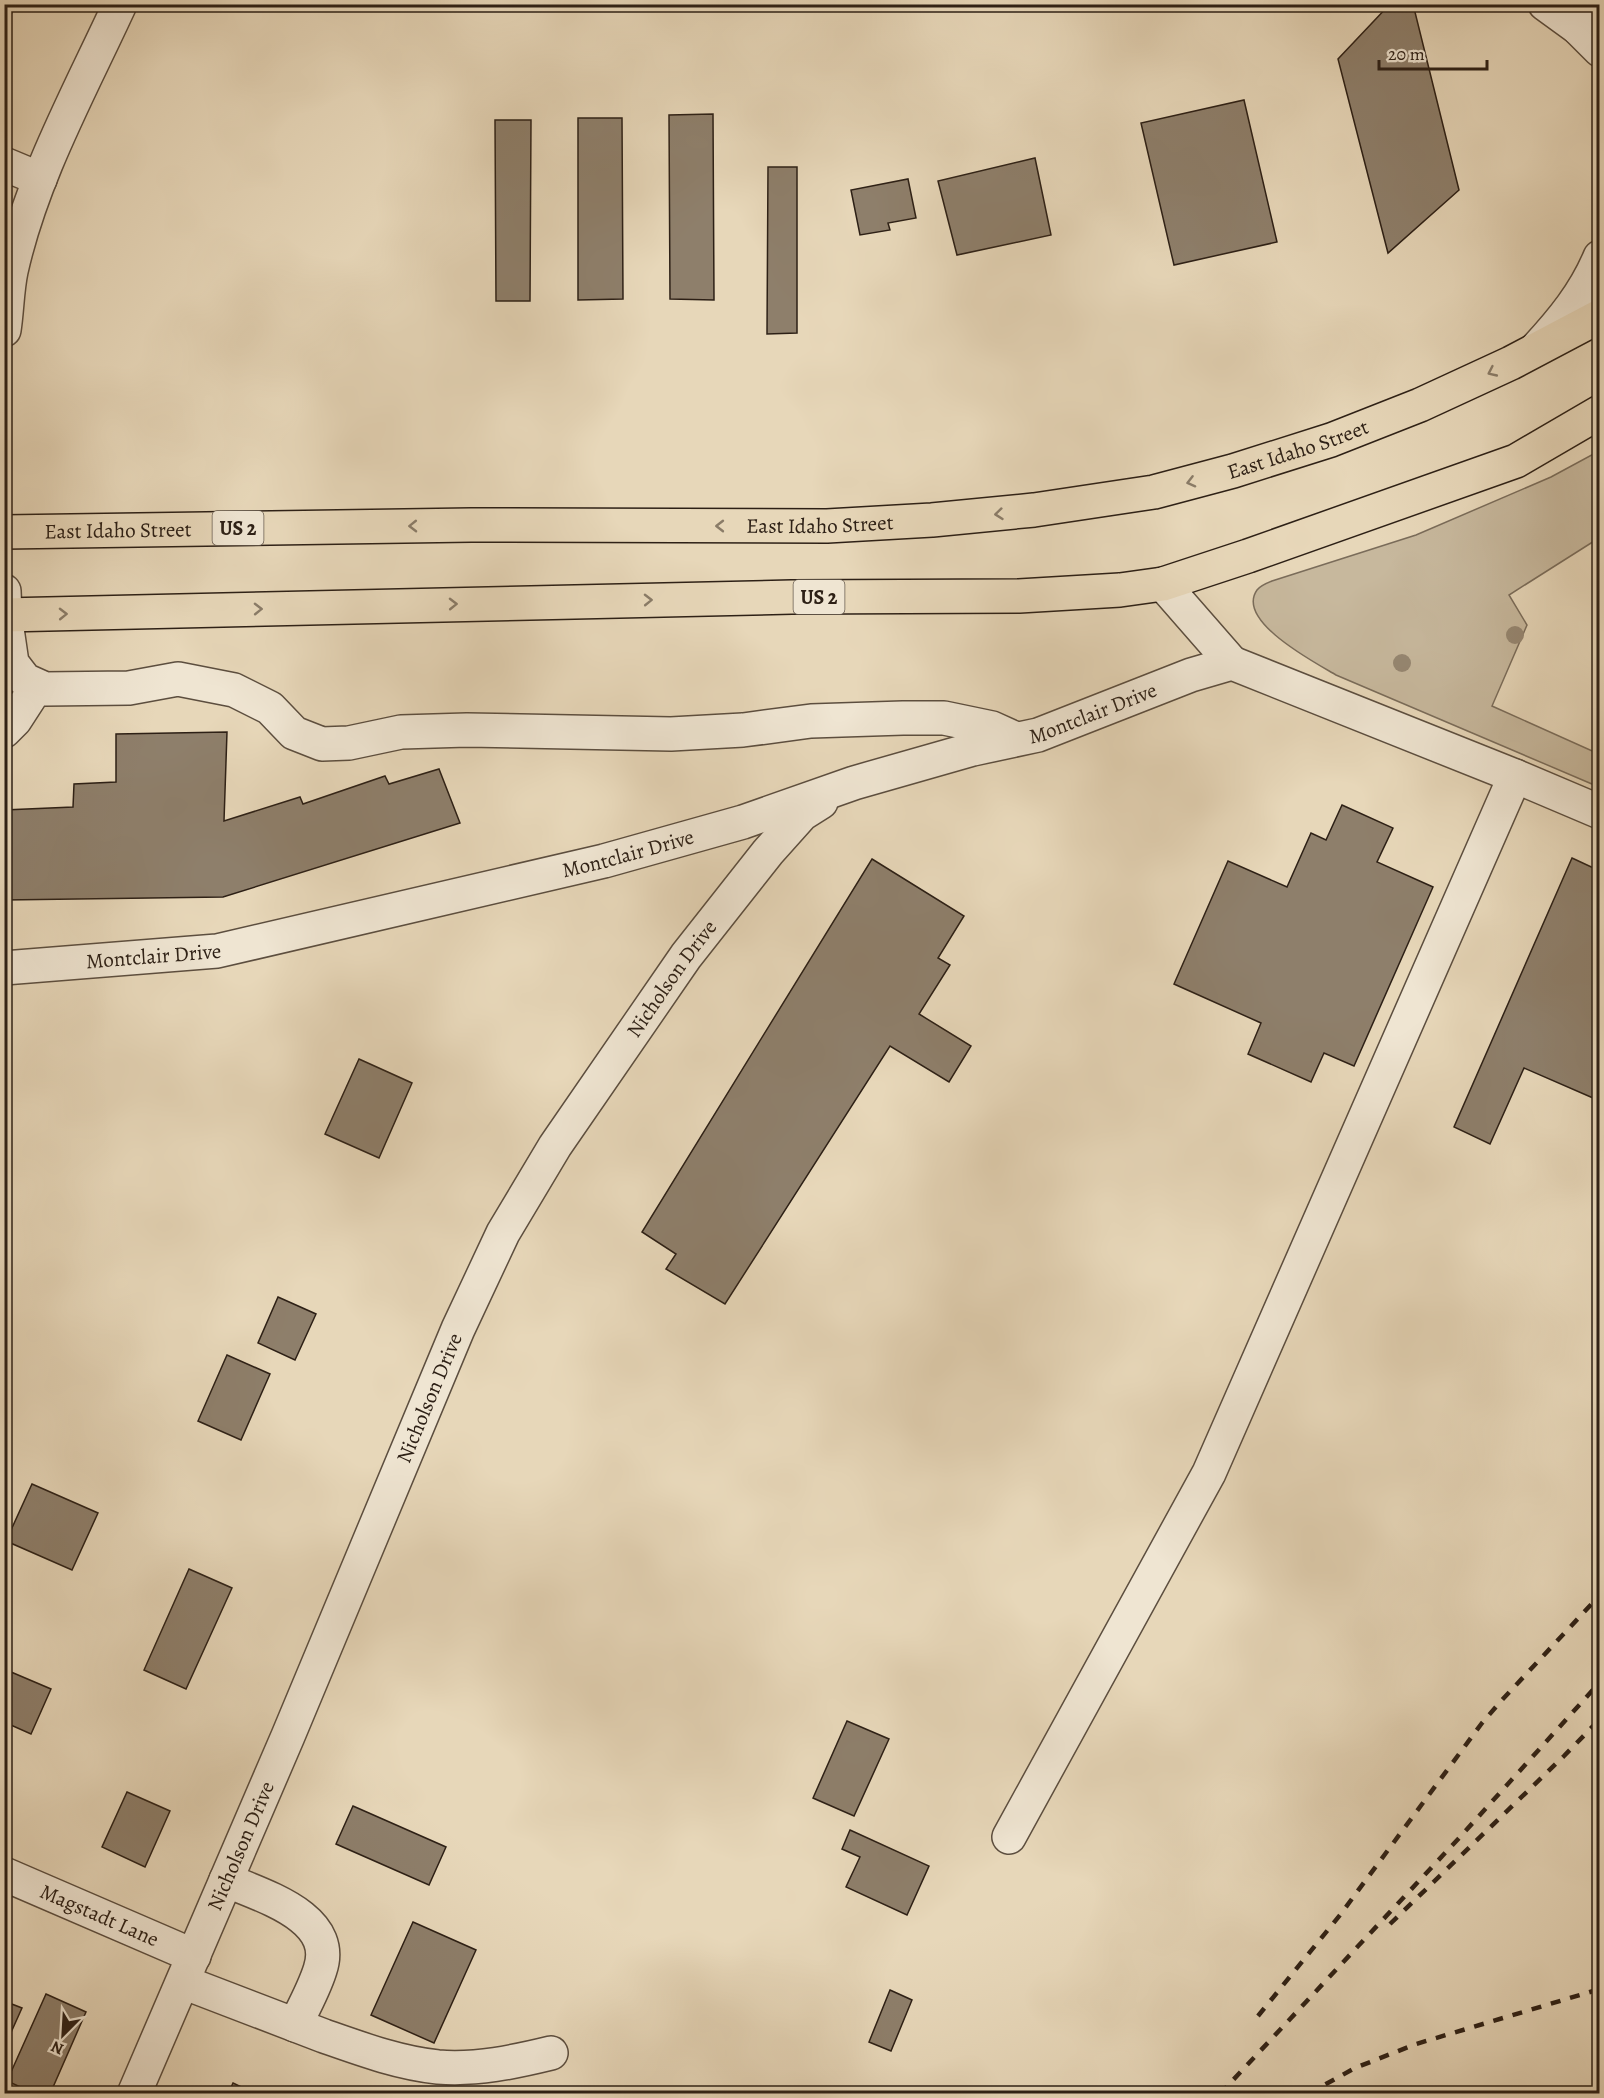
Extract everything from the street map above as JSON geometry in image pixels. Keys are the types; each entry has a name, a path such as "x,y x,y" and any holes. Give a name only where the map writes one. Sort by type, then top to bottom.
{"highway":[{"name":"East Idaho Street","path":"4,532 471,525 827,526 932,520 1035,510 1154,492 1233,471 1331,440 1420,405 1535,351 1599,316"},
{"name":"US 2","path":"5,615 792,597 1018,596 1120,590 1163,584 1516,461 1599,412"}],"street":[{"path":"4,330 10,273 21,233 40,180 120,4"},
{"path":"1545,4 1592,27"},
{"path":"4,164 40,180"},
{"path":"1535,351 1562,321 1579,297 1590,280 1599,257"},
{"path":"1163,584 1232,663 1599,812"},
{"path":"4,591 12,663 25,680 37,686 45,689 85,690 129,688 178,680 234,690 270,708 294,733 322,744 349,743 401,732 467,730 671,734 743,730 811,721 903,717 944,718 992,728 1018,740"},
{"name":"Montclair Drive","path":"4,968 217,951 604,861 743,822 854,783 974,749 1038,735 1191,675 1232,663"},
{"path":"4,731 15,720 37,686"},
{"path":"1009,1837 1209,1473 1515,776"},
{"name":"Nicholson Drive","path":"134,2094 458,1329 503,1233 555,1146 686,956 768,852 802,814 854,783"},
{"name":"Magstadt Lane","path":"4,1874 296,2025 405,2062 439,2067 477,2067 551,2053"},
{"path":"226,1880 304,1918 316,1930 323,1944 321,1969 296,2025"}],"shaded area":[{"path":"1599,451 1599,538 1509,595 1527,625 1492,706 1599,754 1599,787 1336,675 1281,640 1257,615 1253,602 1257,590 1272,581 1416,535 1551,477"}],"building":[{"path":"4,4 16,4 4,29"},
{"path":"1390,4 1413,4 1459,190 1388,253 1338,59"},
{"path":"1244,100 1277,242 1174,265 1141,123"},
{"path":"713,114 714,300 670,299 669,115"},
{"path":"578,118 622,118 623,299 578,300"},
{"path":"495,120 531,120 530,301 496,301"},
{"path":"1035,158 1051,235 957,255 938,181"},
{"path":"768,167 797,167 797,333 767,334"},
{"path":"908,179 916,218 888,223 890,230 860,235 851,190"},
{"path":"227,732 224,821 300,797 303,804 385,776 389,784 439,769 460,823 223,897 4,900 4,810 73,807 74,784 116,782 116,734"},
{"path":"1342,805 1393,828 1377,862 1433,887 1354,1066 1324,1053 1311,1082 1248,1054 1261,1023 1174,984 1228,861 1287,887 1311,833 1326,840"},
{"path":"1572,858 1600,871 1600,1101 1524,1068 1490,1144 1454,1127"},
{"path":"872,859 964,916 938,958 950,965 919,1014 971,1046 949,1082 890,1046 725,1304 666,1269 676,1254 642,1232"},
{"path":"359,1059 412,1083 379,1158 325,1134"},
{"path":"278,1297 316,1314 295,1360 258,1343"},
{"path":"227,1355 270,1374 241,1440 198,1421"},
{"path":"32,1484 98,1513 72,1570 6,1541"},
{"path":"189,1569 232,1588 186,1689 144,1670"},
{"path":"4,1669 51,1689 31,1734 4,1722"},
{"path":"847,1721 889,1739 854,1816 813,1798"},
{"path":"127,1792 170,1811 145,1867 102,1847"},
{"path":"353,1806 446,1847 429,1885 336,1844"},
{"path":"850,1830 929,1866 907,1915 846,1887 860,1857 842,1849"},
{"path":"413,1922 476,1950 434,2043 371,2015"},
{"path":"890,1990 912,2000 891,2051 869,2042"},
{"path":"46,1994 86,2012 50,2094 36,2094 7,2081"},
{"path":"4,2001 22,2008 4,2048"},
{"path":"233,2083 256,2094 228,2094"}],"railway":[{"path":"1258,2016 1340,1915 1482,1723 1600,1595"},
{"path":"1220,2094 1460,1837 1600,1682"},
{"path":"1390,1924 1600,1719"},
{"path":"1308,2094 1355,2068 1416,2044 1600,1989"}]}
